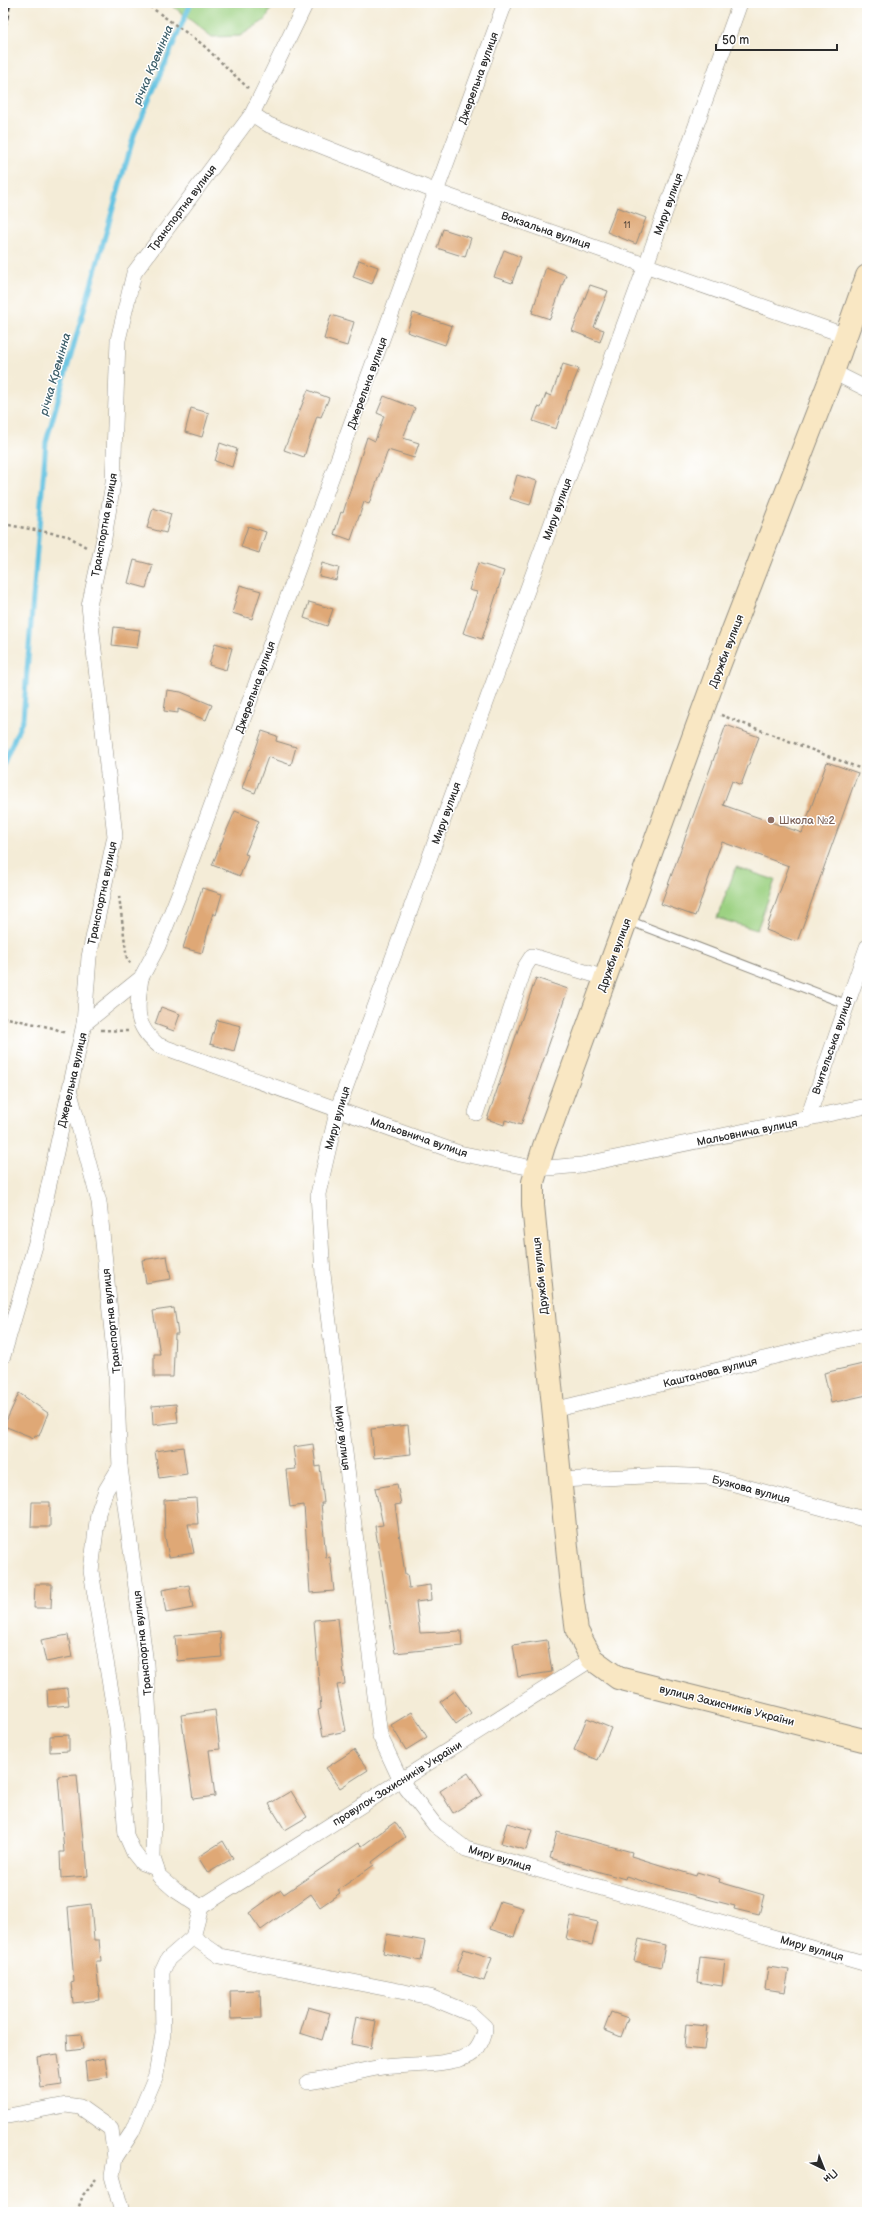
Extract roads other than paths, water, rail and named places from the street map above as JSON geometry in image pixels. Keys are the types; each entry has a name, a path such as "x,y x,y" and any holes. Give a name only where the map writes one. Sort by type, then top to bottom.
{"street":[{"name":"Транспортна вулиця","path":"83,1030 89,956 115,836 89,606 113,483 118,340 134,273 252,114 306,3"},
{"name":"Джерельна вулиця","path":"3,1356 37,1239 69,1088 83,1030 141,978 158,946 182,886 505,3"},
{"name":"Миру вулиця","path":"740,3 646,265 338,1108 318,1194 322,1274 380,1736 402,1781 436,1825 466,1849 867,1964"},
{"name":"Вокзальна вулиця","path":"252,114 269,125 437,192 844,335"},
{"name":"Дружби вулиця","path":"592,1660 577,1631 532,1205 533,1182 605,978 704,708 833,372 844,335 867,276"},
{"path":"833,372 867,389"},
{"name":"Вчительська вулиця","path":"806,1120 867,947"},
{"path":"476,1114 525,967 532,956 605,978"},
{"name":"Мальовнича вулиця","path":"141,978 136,1009 141,1025 147,1036 158,1045 338,1108 459,1153 537,1169 582,1166 867,1106"},
{"name":"Транспортна вулиця","path":"69,1088 99,1202 116,1372 120,1468 146,1664 154,1808 153,1858 159,1876 201,1907"},
{"name":"Каштанова вулиця","path":"553,1410 867,1334"},
{"path":"120,1468 106,1490 98,1513 91,1571 117,1727 126,1835 134,1853 142,1863 156,1868"},
{"name":"Бузкова вулиця","path":"560,1480 667,1475 709,1477 867,1520"},
{"name":"провулок Захисників України","path":"201,1907 592,1660"},
{"name":"вулиця Захисників України","path":"592,1660 618,1678 867,1741"},
{"path":"115,2158 132,2132 156,2075 163,2034 162,1972 168,1959 193,1936 201,1907"},
{"path":"193,1936 220,1956 430,1998 471,2014 485,2027 485,2033 476,2051 469,2056 430,2064 380,2068 337,2078 308,2082"},
{"path":"3,2118 66,2105 80,2107 111,2129 115,2158 112,2176 122,2212"}],"lane":[{"path":"626,920 846,1004"}],"waterway":[{"name":"річка Кремінна","path":"3,765 23,719 46,442 134,135 191,3"}],"railway":[{"path":"3,37 10,3"}],"place":[{"name":"Школа №2","path":"771,820"}]}
